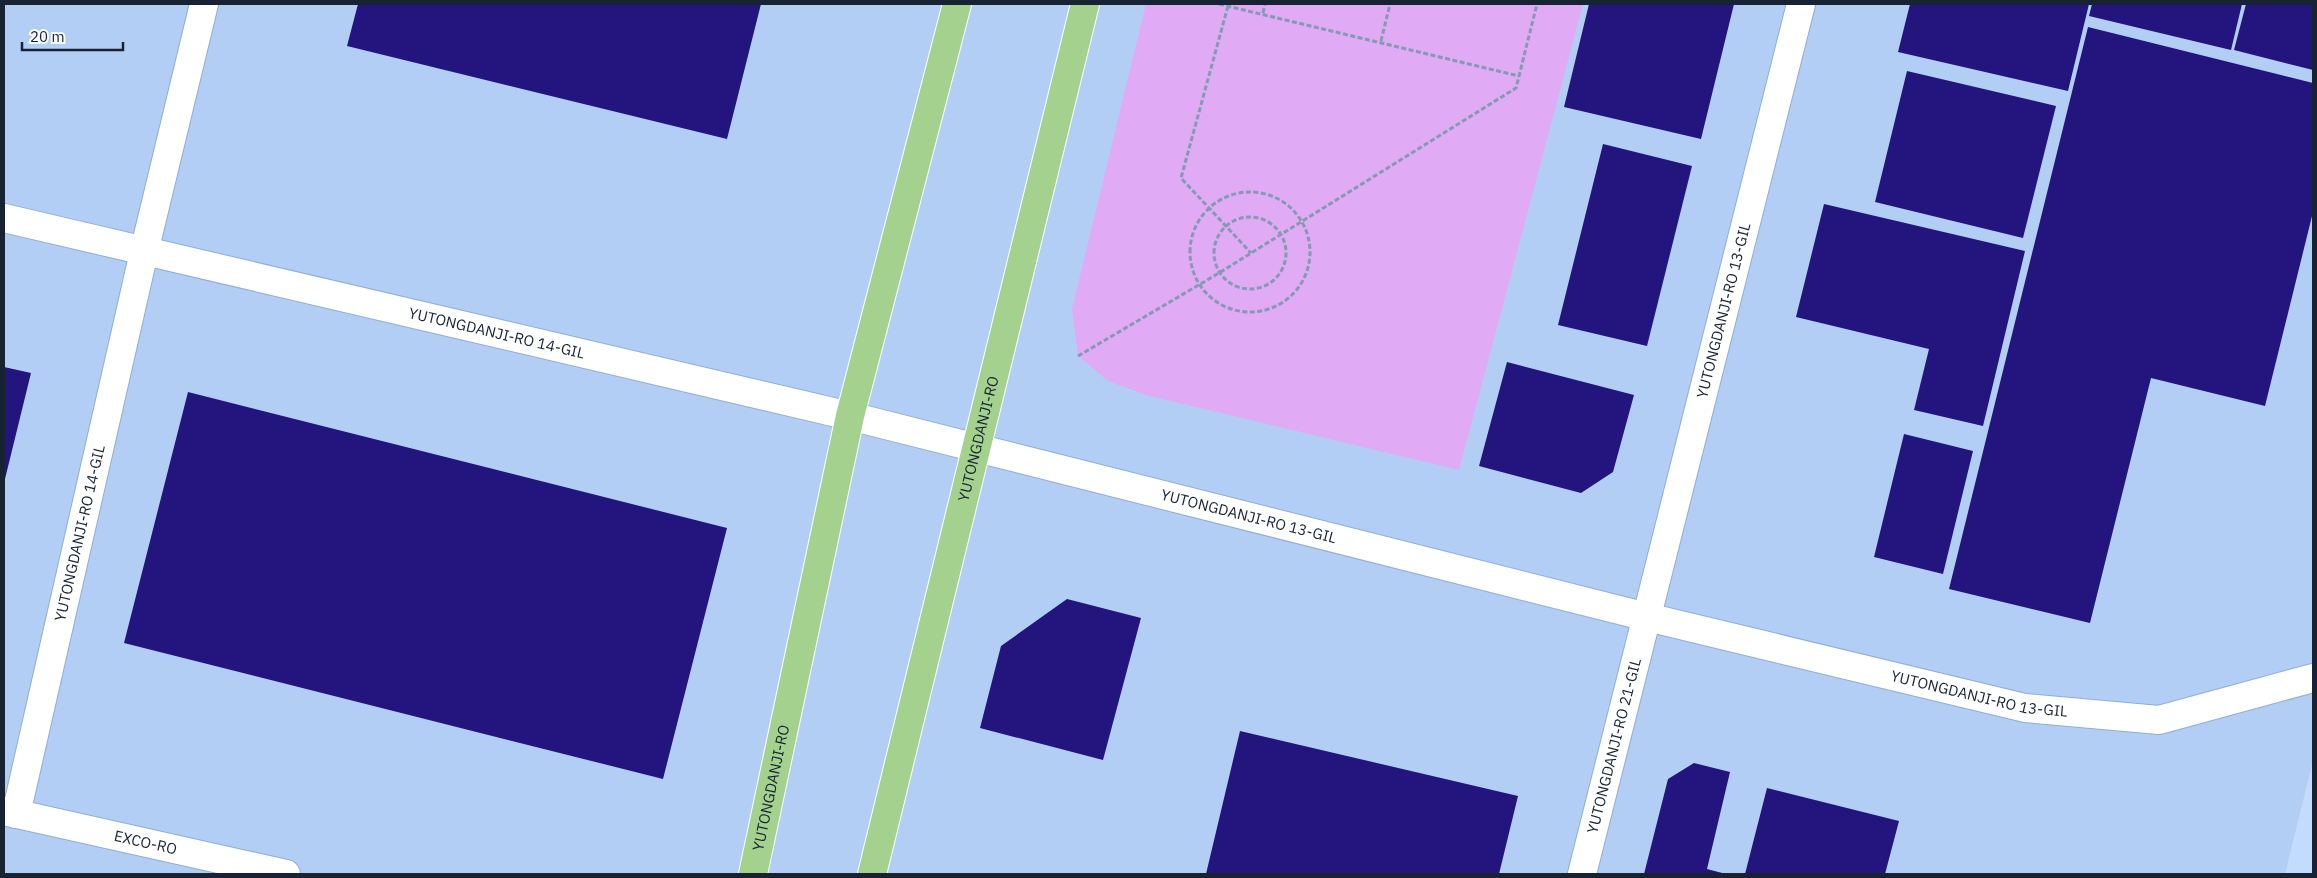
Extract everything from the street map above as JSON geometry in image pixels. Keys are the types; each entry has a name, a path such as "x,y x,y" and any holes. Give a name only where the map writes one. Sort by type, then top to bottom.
{"main road":[{"name":"YUTONGDANJI-RO","path":"753,874 850,416 957,4"},
{"name":"YUTONGDANJI-RO","path":"872,874 978,448 1085,4"}],"street":[{"name":"YUTONGDANJI-RO 14-GIL","path":"10,812 204,4"},
{"name":"YUTONGDANJI-RO 13-GIL","path":"1647,617 1801,4"},
{"name":"YUTONGDANJI-RO 14-GIL","path":"4,218 850,416"},
{"name":"YUTONGDANJI-RO 13-GIL","path":"850,416 1647,617 2025,708 2159,720 2313,678"},
{"name":"YUTONGDANJI-RO 21-GIL","path":"1582,874 1647,617"},
{"name":"EXCO-RO","path":"10,812 286,874"}],"path":[{"path":"1219,4 1381,41 1519,76"},
{"path":"1263,14 1265,4"},
{"path":"1381,41 1390,4"},
{"path":"1078,356 1219,273 1516,88 1537,4"},
{"path":"1228,6 1181,178 1251,253"},
{"path":"1254,192 1272,196 1289,206 1302,221 1309,238 1310,258 1305,276 1295,292 1279,305 1259,312 1239,311 1220,304 1204,291 1194,273 1190,254 1194,233 1203,215 1217,202 1235,194 1254,192"},
{"path":"1248,216 1261,218 1273,224 1281,233 1286,244 1284,267 1270,284 1259,289 1236,287 1219,273 1214,261 1214,248 1218,236 1226,226 1236,219 1248,216"}],"shaded area":[{"path":"4,4 2313,4 2313,761 2285,874 4,874"},
{"path":"1146,4 1583,4 1459,470 1146,395 1108,381 1078,356 1072,309"}],"building":[{"path":"358,4 761,4 727,139 347,46"},
{"path":"1589,4 1734,4 1701,139 1564,107"},
{"path":"1910,4 2089,4 2068,91 1898,52"},
{"path":"2092,4 2242,4 2231,50 2089,16"},
{"path":"2246,4 2313,4 2313,70 2234,50"},
{"path":"2088,27 2313,83 2313,212 2265,406 2151,378 2090,623 1949,589"},
{"path":"1907,71 2056,106 2023,238 1875,202"},
{"path":"1603,144 1692,166 1647,346 1558,325"},
{"path":"1824,204 2025,251 1983,426 1914,410 1929,349 1796,317"},
{"path":"1507,362 1634,395 1613,472 1581,493 1479,466"},
{"path":"4,367 31,373 4,483"},
{"path":"188,392 727,528 663,779 124,643"},
{"path":"1904,434 1973,451 1943,574 1874,557"},
{"path":"1067,599 1141,618 1103,760 980,728 1001,646"},
{"path":"1240,731 1518,796 1499,874 1206,874"},
{"path":"1694,763 1730,772 1707,869 1726,874 1644,874 1668,779"},
{"path":"1767,788 1899,821 1885,874 1745,874"}]}
